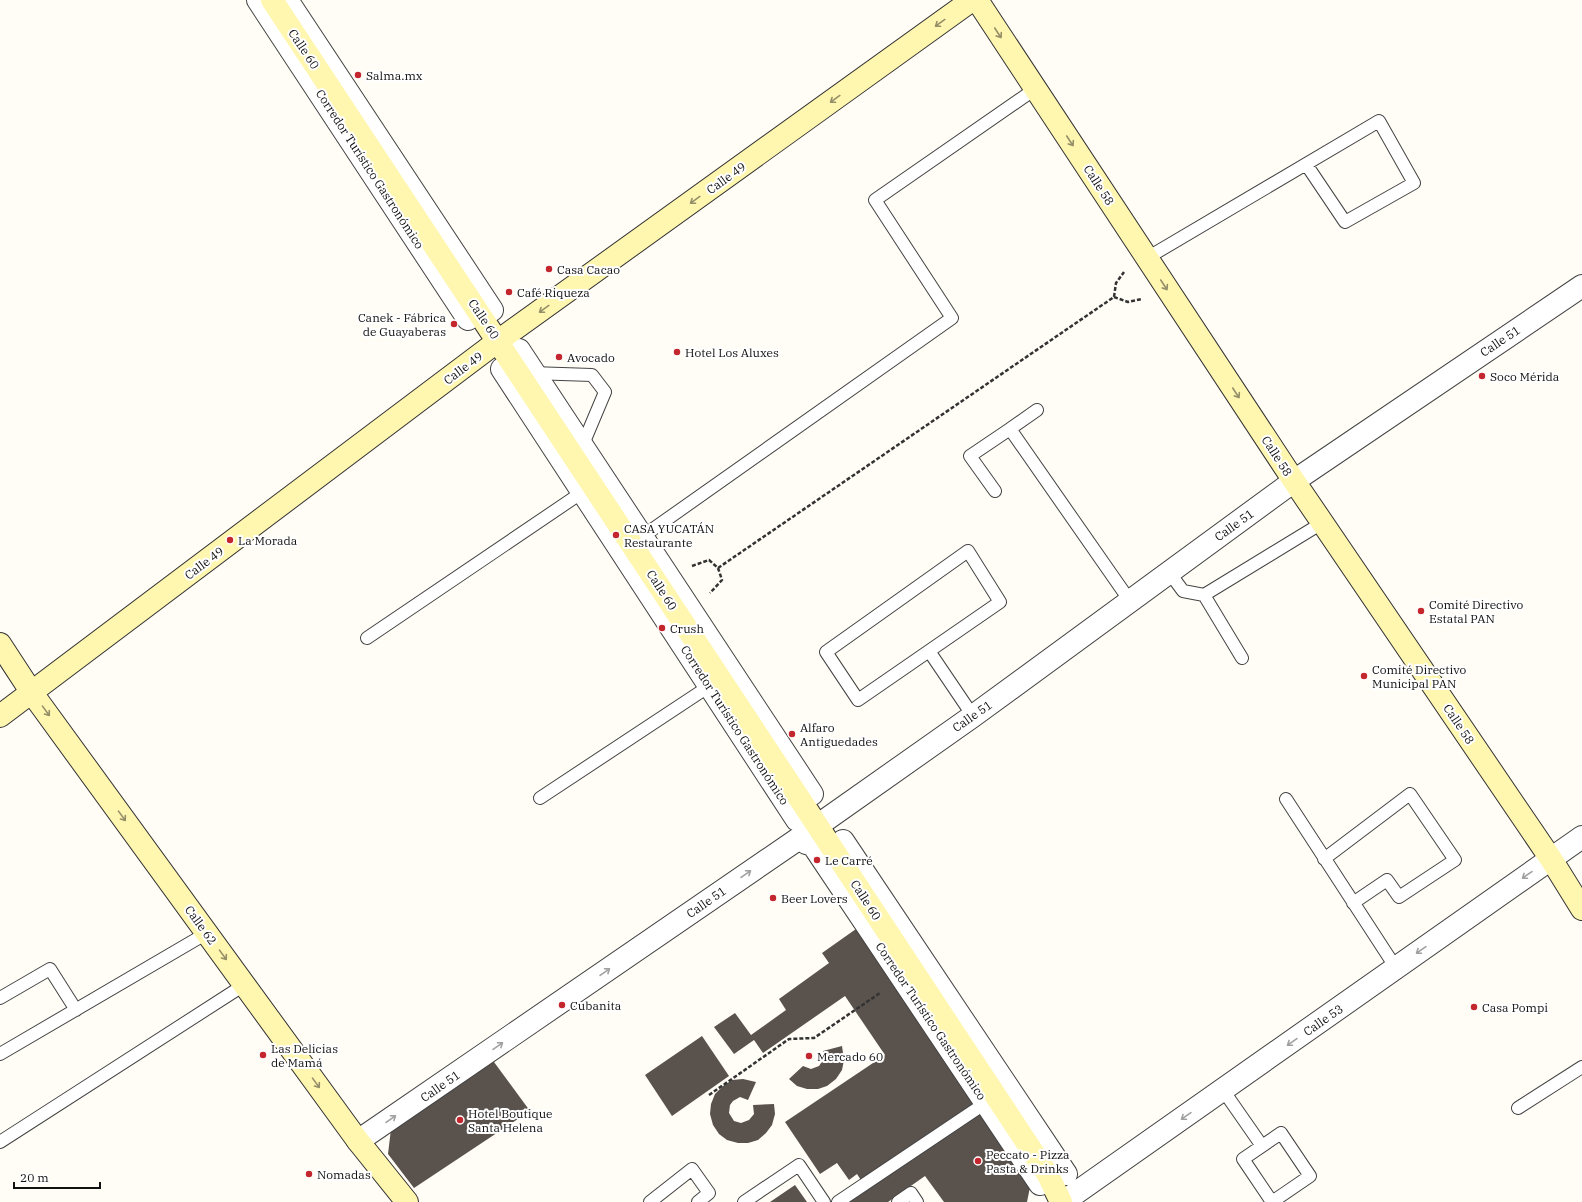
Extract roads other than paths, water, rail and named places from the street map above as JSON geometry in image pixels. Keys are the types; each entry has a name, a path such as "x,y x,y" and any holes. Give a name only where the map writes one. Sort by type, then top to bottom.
{"main road":[{"name":"Calle 60","path":"272,0 518,372 579,452 587,488 637,541 715,683 806,830 991,1099 1048,1175 1062,1202"},
{"name":"Calle 49","path":"0,716 498,341 972,0"},
{"name":"Calle 58","path":"976,0 1035,89 1137,262 1294,481 1551,859 1582,909"},
{"name":"Calle 62","path":"0,644 32,693 244,985 358,1141 407,1202"}],"street":[{"name":"Corredor Turístico Gastronómico","path":"258,0 468,319"},
{"name":"Corredor Turístico Gastronómico","path":"287,0 492,310"},
{"name":"Calle 51","path":"358,1141 973,716 1294,481 1582,286"},
{"name":"Corredor Turístico Gastronómico","path":"518,350 518,372 587,488 715,683"},
{"path":"579,452 637,541 812,794"},
{"name":"Corredor Turístico Gastronómico","path":"806,830 813,845 902,978 991,1099 1040,1184"},
{"name":"Calle 53","path":"1062,1202 1582,837"},
{"path":"843,841 1066,1174"}],"lane":[{"path":"637,541 952,318 875,200 1035,89"},
{"path":"1137,262 1379,121 1414,183 1345,222 1306,164"},
{"path":"518,372 592,375 605,392 579,452"},
{"path":"995,490 970,456 1037,410"},
{"path":"1010,429 1130,601"},
{"path":"367,638 587,488"},
{"path":"1170,572 1183,591 1204,595 1322,523"},
{"path":"968,551 1000,602 929,651 858,700 826,652 968,551"},
{"path":"1204,595 1242,658"},
{"path":"929,651 973,716"},
{"path":"540,798 715,683"},
{"path":"1324,859 1410,794 1455,860 1399,897 1387,880 1353,903"},
{"path":"1286,799 1396,968"},
{"path":"0,1054 207,933"},
{"path":"0,998 50,969 76,1010"},
{"path":"0,1142 244,985"},
{"path":"1518,1108 1582,1067"},
{"path":"1223,1090 1262,1146"},
{"path":"838,1202 991,1099"},
{"path":"1281,1133 1310,1176 1272,1202 1243,1159 1262,1146 1281,1133"},
{"path":"744,1202 799,1165 824,1202"},
{"path":"650,1202 692,1169 709,1193 698,1202"},
{"path":"898,1202 911,1193 917,1202"}],"place":[{"name":"Salma.mx","path":"358,75"},
{"name":"Casa Cacao","path":"549,269"},
{"name":"Café Riqueza","path":"509,292"},
{"name":"Canek - Fábrica de Guayaberas","path":"454,324"},
{"name":"Hotel Los Aluxes","path":"677,352"},
{"name":"Avocado","path":"559,357"},
{"name":"Soco Mérida","path":"1482,376"},
{"name":"CASA YUCATÁN Restaurante","path":"616,535"},
{"name":"La Morada","path":"230,540"},
{"name":"Comité Directivo Estatal PAN","path":"1421,611"},
{"name":"Crush","path":"662,628"},
{"name":"Comité Directivo Municipal PAN","path":"1364,676"},
{"name":"Alfaro Antiguedades","path":"792,734"},
{"name":"Le Carré","path":"817,860"},
{"name":"Beer Lovers","path":"773,898"},
{"name":"Cubanita","path":"562,1005"},
{"name":"Casa Pompi","path":"1474,1007"},
{"name":"Las Delicias de Mamá","path":"263,1055"},
{"name":"Mercado 60","path":"809,1056"},
{"name":"Hotel Boutique Santa Helena","path":"460,1120"},
{"name":"Peccato - Pizza Pasta & Drinks","path":"978,1161"},
{"name":"Nomadas","path":"309,1174"}]}
